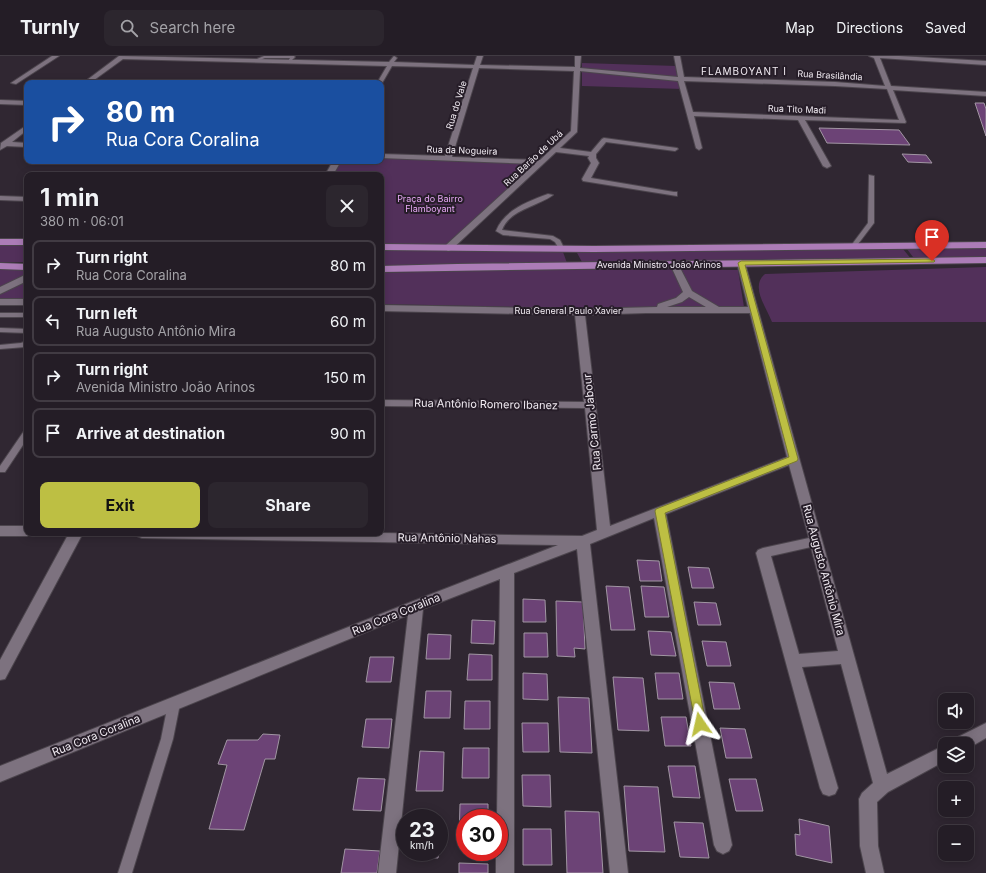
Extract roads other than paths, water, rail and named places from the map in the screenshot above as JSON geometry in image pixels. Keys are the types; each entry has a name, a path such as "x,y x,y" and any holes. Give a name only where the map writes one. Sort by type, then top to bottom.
{"main road":[{"path":"0,242 24,242"},
{"name":"Avenida Ministro João Arinos","path":"384,247 701,248 986,245"},
{"path":"831,263 843,262 852,258 855,253 853,247"},
{"path":"674,264 674,258 679,252 701,248"},
{"name":"Avenida Ministro João Arinos","path":"384,269 525,265 831,263 986,260"},
{"path":"0,266 24,267"}],"street":[{"path":"24,84 14,83 56,56"},
{"path":"90,80 122,56"},
{"name":"Rua Brasilândia","path":"122,56 254,60 293,58 390,64 577,69 681,79 835,84 986,94"},
{"path":"382,80 395,56"},
{"name":"Rua do Vale","path":"448,158 480,56"},
{"name":"Rua Barão de Ubá","path":"448,248 574,132 578,56"},
{"path":"678,56 681,79 699,148"},
{"path":"872,56 986,63"},
{"path":"876,56 888,87"},
{"name":"Rua Tito Madi","path":"690,114 903,122 888,87"},
{"path":"0,102 24,103"},
{"path":"800,118 827,166"},
{"path":"2,145 24,130"},
{"path":"593,157 604,140 675,149"},
{"path":"2,145 24,145"},
{"path":"553,152 593,157"},
{"name":"Rua da Nogueira","path":"384,156 542,162"},
{"path":"593,157 595,163 586,179 674,194"},
{"path":"0,198 24,199"},
{"name":"Rua Augusto Antônio Mira","path":"741,263 882,786"},
{"path":"674,264 688,292 717,309"},
{"path":"0,291 24,279"},
{"path":"646,310 679,300 688,292"},
{"path":"0,302 24,302"},
{"name":"Rua General Paulo Xavier","path":"384,308 580,312 717,309 754,310"},
{"name":"Rua Carmo Jabour","path":"580,312 604,533"},
{"name":"Rua Antônio Romero Ibanez","path":"384,402 590,406"},
{"name":"Rua Cora Coralina","path":"0,774 416,606 794,459"},
{"path":"660,511 723,845"},
{"path":"0,530 24,531"},
{"path":"0,674 74,536"},
{"name":"Rua Antônio Nahas","path":"307,536 583,541"},
{"path":"583,541 619,873"},
{"path":"816,541 763,553 829,788"},
{"path":"505,873 507,571"},
{"path":"387,873 416,606"},
{"path":"793,660 847,656"},
{"path":"973,737 986,730"},
{"path":"875,873 869,846 868,799 882,786 938,756"}],"lane":[{"path":"254,60 277,56 293,58"},
{"path":"853,247 871,224 871,176"},
{"path":"550,195 535,200 512,214 500,227 499,231 503,233 551,237 558,241 561,248"},
{"path":"0,315 24,315"},
{"path":"0,330 24,331"},
{"path":"0,347 24,344"},
{"path":"2,470 24,437"},
{"path":"124,873 167,739 174,704"}],"district":[{"name":"FLAMBOYANT I","path":"744,71"}],"park label":[{"name":"Praça do Bairro Flamboyant","path":"430,204"}]}
